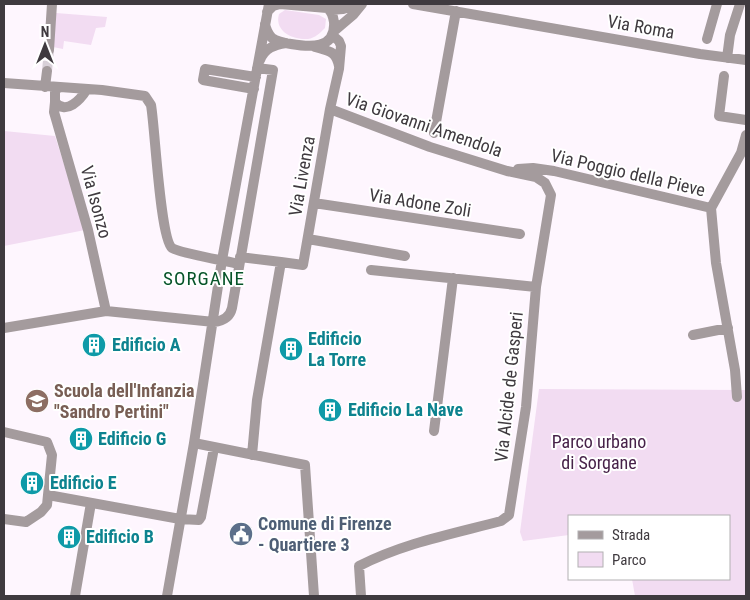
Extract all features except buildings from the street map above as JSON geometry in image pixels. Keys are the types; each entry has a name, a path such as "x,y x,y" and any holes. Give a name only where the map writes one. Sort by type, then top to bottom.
{"street":[{"path":"49,50 52,4"},
{"path":"167,596 214,322 222,260 268,8 280,4 343,9 358,4"},
{"path":"315,47 324,43 362,4"},
{"name":"Via Roma","path":"413,4 746,60"},
{"path":"707,39 717,4"},
{"path":"727,58 730,35 740,4"},
{"path":"328,7 334,22 332,33"},
{"path":"434,133 456,11"},
{"path":"265,24 273,39 315,47 334,54 339,70"},
{"name":"Via Livenza","path":"85,93 102,90 141,94 147,98 151,105 163,221 170,246 176,250 222,260 281,262 304,265 330,109 339,70 341,46 332,33"},
{"path":"257,70 261,56 268,49 272,46 286,43"},
{"path":"4,328 106,311 214,322 222,320 230,313 273,70 205,70 203,80 254,89"},
{"path":"45,87 47,71"},
{"path":"724,76 719,116 743,119"},
{"path":"4,83 58,88 85,93 78,102 69,106 60,107 55,102"},
{"name":"Via Isonzo","path":"58,88 55,92 54,112 88,230 106,311"},
{"name":"Via Giovanni Amendola","path":"330,109 430,147 507,171"},
{"name":"Via Poggio della Pieve","path":"737,397 735,370 716,263 711,208 741,153 746,135"},
{"path":"242,152 258,155"},
{"name":"Via Poggio della Pieve","path":"507,171 533,168 554,171 711,208"},
{"name":"Via Alcide de Gasperi","path":"361,596 359,566 394,550 501,521 509,516 526,407 536,287 551,195 548,187 541,179 507,171"},
{"name":"Via Adone Zoli","path":"314,203 520,234"},
{"path":"308,238 405,256"},
{"path":"252,455 257,400 281,262"},
{"path":"371,270 536,287"},
{"path":"434,431 453,278"},
{"path":"692,335 728,328"},
{"path":"4,432 37,438 47,442 52,455 47,505 41,512 26,522 4,519"},
{"path":"194,443 305,465 314,596"},
{"path":"48,495 180,519 195,520 201,517 214,448"},
{"path":"75,596 91,503"}],"green space":[{"path":"285,10 319,15 326,19 325,28 317,35 308,39 290,36 282,30 278,20 279,14"},
{"path":"56,13 107,17 105,27 96,28 91,45 64,41 63,49 53,47"},
{"path":"4,131 55,136 85,230 4,246"},
{"name":"Parco urbano di Sorgane","path":"539,389 746,390 746,596 635,596 632,580 730,580 730,515 568,515 568,535 523,541 520,532"}],"tunnel":[{"path":"47,71 49,50"}],"place":[{"name":"Edificio A","path":"94,345"},
{"name":"Edificio La Torre","path":"291,349"},
{"name":"Scuola dell'Infanzia \"Sandro Pertini\"","path":"37,401"},
{"name":"Edificio La Nave","path":"330,410"},
{"name":"Edificio G","path":"81,439"},
{"name":"Edificio E","path":"32,483"},
{"name":"Comune di Firenze - Quartiere 3","path":"241,534"},
{"name":"Edificio B","path":"69,537"}],"district":[{"name":"SORGANE","path":"204,278"}]}
